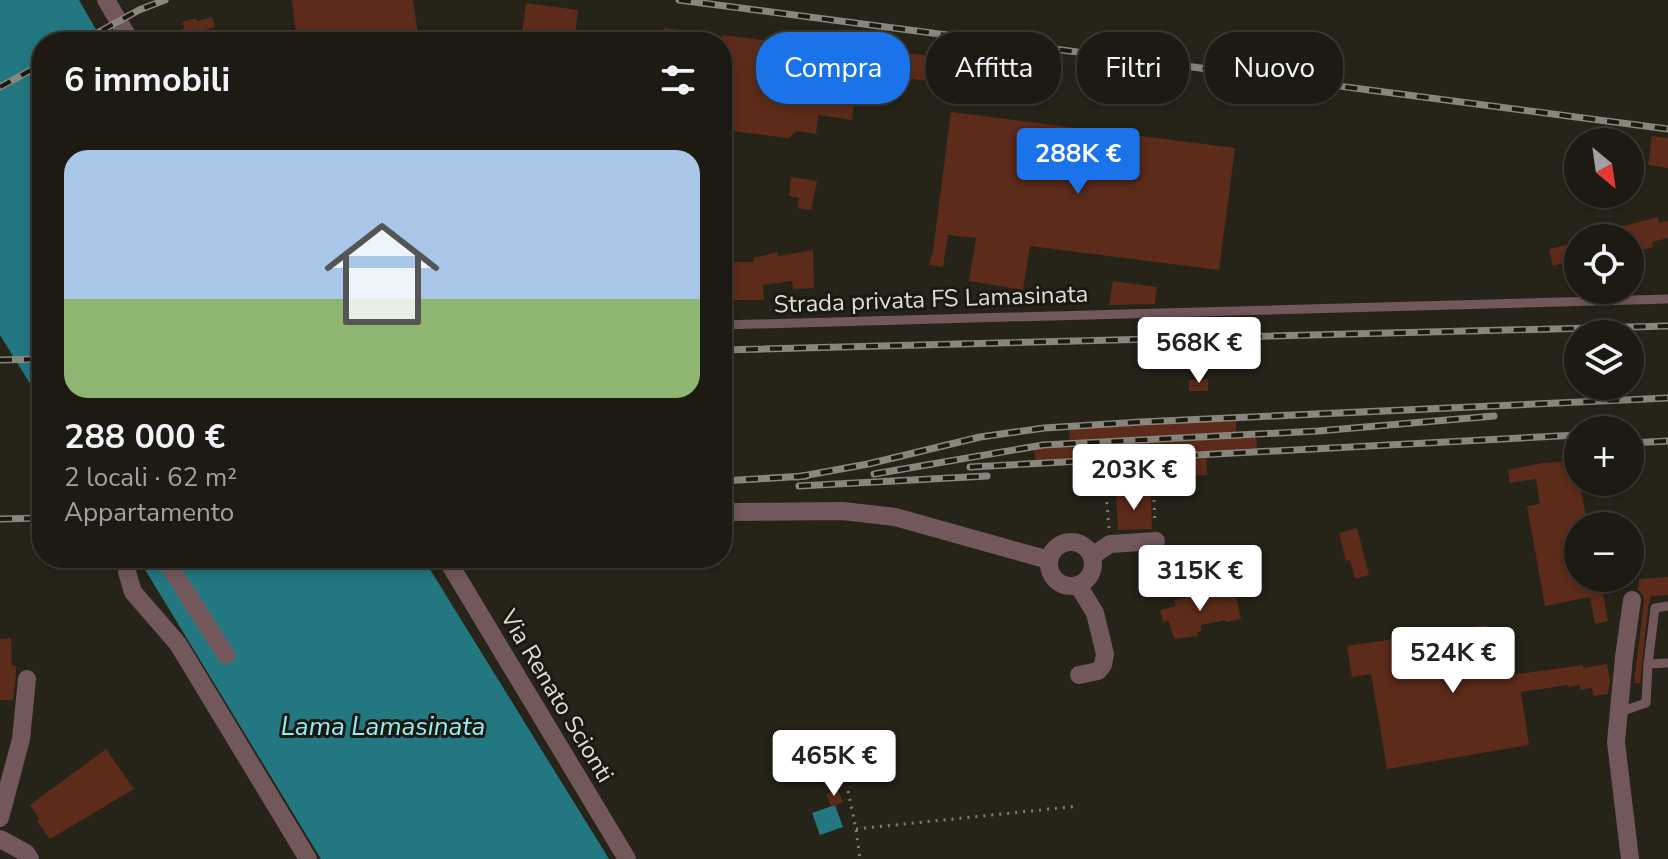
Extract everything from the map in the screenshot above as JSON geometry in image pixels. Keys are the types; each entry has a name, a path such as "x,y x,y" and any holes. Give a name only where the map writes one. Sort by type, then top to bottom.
{"street":[{"path":"106,0 125,32"},
{"path":"732,512 843,511 895,517 1049,560"},
{"path":"1092,556 1110,544 1156,532"},
{"path":"1070,542 1084,546 1092,556 1093,570 1078,585 1056,581 1052,575 1049,560 1057,547 1070,542"},
{"path":"128,568 133,592 178,644 308,859"},
{"path":"171,568 226,655"},
{"name":"Via Renato Scionti","path":"452,568 627,859"},
{"path":"1078,585 1095,613 1105,654 1098,671 1079,675"},
{"path":"1630,859 1616,742 1632,600"},
{"path":"0,818 21,739 27,679"},
{"path":"0,839 18,848 30,859"}],"lane":[{"name":"Strada privata FS Lamasinata","path":"732,325 1668,299"},
{"path":"1620,712 1646,703 1655,608 1668,606"},
{"path":"1648,664 1668,663"}],"path":[{"path":"1109,525 1106,493 1199,489"},
{"path":"1154,500 1156,532"},
{"path":"848,791 860,859"},
{"path":"856,829 1079,806"}],"water":[{"path":"0,0 79,0 97,32 32,32 32,387 0,335"},
{"name":"Lama Lamasinata","path":"144,568 429,568 609,859 321,859"},
{"path":"835,805 843,827 820,835 812,813"}],"building":[{"path":"292,0 413,0 418,32 296,32"},
{"path":"526,3 578,10 575,32 522,32"},
{"path":"212,17 215,27 198,32 176,32 185,28 182,22 196,18 197,21"},
{"path":"664,28 694,32 663,32"},
{"path":"732,36 756,39 756,104 854,104 852,120 818,115 816,134 797,131 788,138 733,131"},
{"path":"910,53 926,55 926,81 910,79"},
{"path":"951,112 1235,148 1219,270 1030,246 1023,290 969,281 976,238 948,235 943,267 929,265"},
{"path":"1652,136 1668,138 1668,168 1648,165"},
{"path":"791,177 817,181 811,210 798,208 799,198 789,196"},
{"path":"1658,217 1659,223 1668,221 1668,238 1652,242 1653,247 1644,249 1644,224 1631,224"},
{"path":"1564,245 1564,263 1553,266 1549,249"},
{"path":"813,250 814,288 793,289 792,281 763,285 764,300 733,300 732,262 754,262 754,258 777,252 778,256"},
{"path":"1113,281 1157,287 1155,304 1109,305"},
{"path":"1208,379 1208,391 1189,391 1189,380"},
{"path":"1236,419 1236,437 1256,436 1257,448 1206,451 1207,475 1186,476 1184,452 1035,460 1034,448 1070,446 1069,428"},
{"path":"1564,462 1564,496 1582,496 1585,512 1564,512 1564,592 1603,592 1608,621 1595,624 1590,597 1545,606 1527,506 1540,504 1536,479 1510,483 1508,470"},
{"path":"1151,495 1152,529 1118,530 1116,496"},
{"path":"1357,528 1369,575 1355,579 1350,560 1346,561 1339,533"},
{"path":"1668,577 1668,595 1651,596 1640,683 1634,683 1644,602 1640,592 1644,592 1644,579"},
{"path":"1235,591 1241,619 1201,625 1198,636 1174,639 1169,621 1163,622 1160,610 1176,606 1174,600"},
{"path":"1487,625 1496,677 1607,664 1610,681 1608,694 1593,696 1592,688 1580,690 1580,685 1521,692 1529,745 1387,769 1371,674 1352,677 1347,646"},
{"path":"11,638 12,666 16,666 13,700 0,700 0,639"},
{"path":"106,749 134,789 50,839 30,805"},
{"path":"838,790 843,802 831,807 826,794"}],"railway":[{"path":"99,32 165,0"},
{"path":"679,0 1668,129"},
{"path":"0,87 32,69"},
{"path":"732,350 1668,326"},
{"path":"0,360 32,359"},
{"path":"797,477 868,464 980,437 1044,428 1668,398"},
{"path":"874,474 1043,445 1318,431 1494,416"},
{"path":"970,467 1564,436"},
{"path":"1644,442 1668,441"},
{"path":"732,480 806,476"},
{"path":"799,486 987,476"},
{"path":"0,519 32,518"}]}
